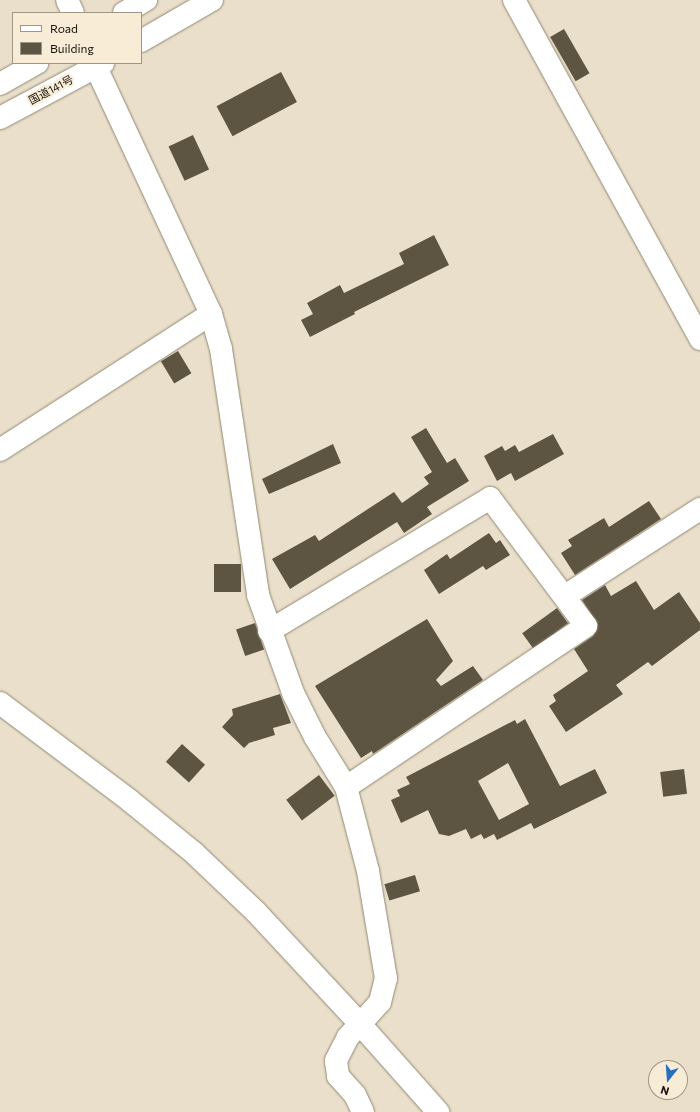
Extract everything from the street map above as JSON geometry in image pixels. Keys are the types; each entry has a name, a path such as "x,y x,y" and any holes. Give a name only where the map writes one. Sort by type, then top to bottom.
{"main road":[{"path":"67,0 73,12"},
{"path":"126,12 146,0"},
{"path":"142,40 212,0"},
{"path":"514,0 700,339"},
{"path":"0,84 35,64"},
{"path":"97,64 211,314 221,349 258,595 269,631 305,718 346,787 368,871 386,978 380,1002 348,1037 336,1061 338,1076 355,1095 363,1112"},
{"name":"国道141号","path":"0,118 97,64"},
{"path":"0,450 211,314"},
{"path":"269,631 490,498 586,626 346,787"},
{"path":"565,596 700,509"},
{"path":"0,703 129,800 194,853 256,912 360,1024 438,1112"}],"building":[{"path":"564,29 590,73 576,81 550,37"},
{"path":"281,72 297,102 233,136 217,106"},
{"path":"193,135 209,169 185,181 169,146"},
{"path":"434,235 449,265 354,312 355,314 310,337 301,320 313,314 307,303 340,285 344,293 404,264 399,253"},
{"path":"178,351 191,373 174,384 161,361"},
{"path":"426,428 447,463 455,458 469,481 427,507 432,514 404,533 397,522 290,589 272,559 315,535 319,541 394,492 402,503 429,484 424,477 432,472 411,437"},
{"path":"553,434 564,454 515,481 511,473 497,481 484,456 502,446 505,451 515,445 519,452"},
{"path":"333,444 341,463 269,494 262,479"},
{"path":"649,501 661,519 575,575 561,553 572,546 568,540 604,518 609,527"},
{"path":"489,533 496,543 500,540 510,555 486,570 483,566 439,594 424,570 447,554 450,559"},
{"path":"214,564 241,564 241,592 214,592"},
{"path":"636,581 654,610 679,592 700,623 700,630 652,666 648,662 616,685 623,694 566,732 549,706 556,701 553,695 588,671 574,649 593,636 598,625 582,600 605,585 611,596"},
{"path":"557,608 568,623 533,649 522,633"},
{"path":"427,619 453,661 436,680 441,686 473,666 483,680 373,754 372,751 361,758 315,686"},
{"path":"255,623 264,649 245,656 236,630"},
{"path":"280,694 291,723 273,728 275,735 249,743 244,748 222,727 233,715 232,709"},
{"path":"525,719 560,786 595,769 607,793 534,829 531,823 497,840 494,834 484,839 481,834 471,839 466,829 449,836 439,834 428,810 401,823 391,800 400,796 397,790 410,784 406,777 515,720 517,724","holes":["508,763 529,804 499,820 478,781"]},
{"path":"182,744 205,765 189,783 166,762"},
{"path":"684,769 687,794 663,797 660,772"},
{"path":"319,775 335,796 302,820 286,800"},
{"path":"415,875 420,891 389,901 384,884"}]}
